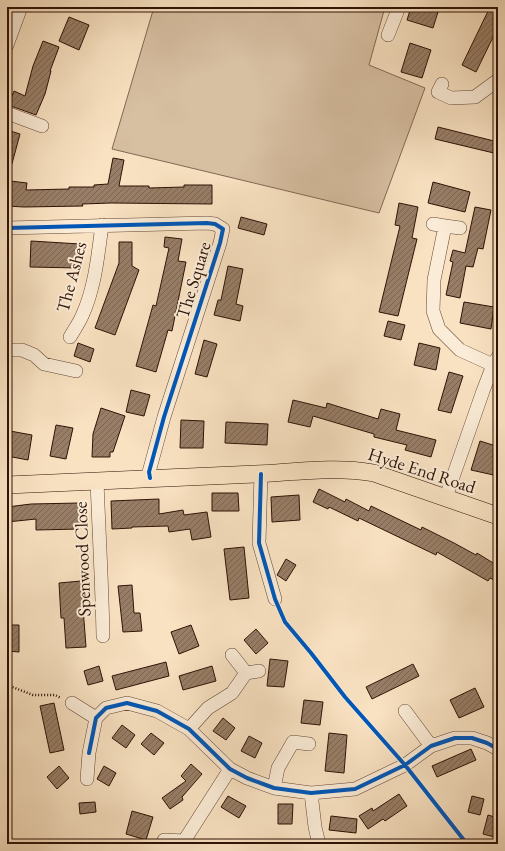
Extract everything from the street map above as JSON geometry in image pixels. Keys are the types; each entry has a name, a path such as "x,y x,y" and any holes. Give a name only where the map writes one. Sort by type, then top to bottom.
{"main road":[{"name":"Hyde End Road","path":"7,485 262,474 335,469 356,470 374,473 498,516"}],"street":[{"path":"7,45 21,7"},
{"path":"388,35 398,7"},
{"path":"437,92 452,98 475,97 498,80"},
{"path":"7,113 42,126"},
{"name":"The Square","path":"7,228 207,223 214,224 223,229 220,243 164,416 149,472 150,478"},
{"name":"The Ashes","path":"70,338 82,315 91,288 97,264 102,225"},
{"path":"446,497 496,361 460,350 439,329 433,311 439,225 460,228"},
{"path":"7,350 22,350 34,355 44,364 76,371"},
{"path":"262,474 259,543 274,599"},
{"name":"Spenwood Close","path":"97,481 103,636"},
{"path":"232,655 246,673"},
{"path":"189,729 208,708 232,692 246,673 259,671"},
{"path":"87,778 89,753 96,718 106,708 127,703 157,711 189,729 230,769 247,778 274,788 311,793 356,789 405,765 431,746 455,738 472,738 487,743 498,749"},
{"path":"72,704 96,718"},
{"path":"405,711 431,746"},
{"path":"274,788 278,768 293,742 309,744"},
{"path":"164,840 185,842 230,769"},
{"path":"311,793 315,827 319,844"}],"path":[{"path":"7,685 33,695 55,695 72,704"}],"shaded area":[{"path":"154,7 385,7 369,65 425,88 379,213 112,149"}],"building":[{"path":"411,7 423,7 438,12 433,28 407,20"},
{"path":"490,7 498,7 498,27 476,72 462,65"},
{"path":"69,17 89,25 79,50 59,41"},
{"path":"43,41 59,47 50,71 45,94 36,115 8,105 14,91 25,96 33,66"},
{"path":"410,43 431,50 422,78 401,72"},
{"path":"438,127 498,142 498,154 435,139"},
{"path":"7,130 20,134 10,171 7,170"},
{"path":"113,158 124,160 119,186 149,186 149,188 184,187 184,185 212,185 212,204 111,203 82,204 83,206 7,206 10,181 27,183 26,190 69,189 69,187 94,187 94,185 108,184"},
{"path":"433,182 470,192 465,212 428,203"},
{"path":"399,203 418,207 412,238 417,239 398,316 379,312 400,226 395,225"},
{"path":"475,207 491,210 483,249 478,248 473,267 466,266 460,298 446,295 453,262 450,261 453,250 465,253"},
{"path":"241,217 267,224 264,235 238,228"},
{"path":"165,237 182,239 178,261 186,262 172,331 168,330 156,372 136,366 153,305 156,306 169,248 164,247"},
{"path":"31,241 80,244 79,268 30,267"},
{"path":"119,242 132,242 132,266 139,270 115,335 95,328 119,263"},
{"path":"228,266 243,269 236,304 243,306 240,321 214,315 218,300 221,300"},
{"path":"464,302 494,307 491,329 460,323"},
{"path":"388,321 405,325 401,340 384,336"},
{"path":"204,340 217,344 207,377 195,374"},
{"path":"78,343 94,349 90,362 74,356"},
{"path":"419,343 440,348 436,370 414,365"},
{"path":"449,372 463,376 451,413 438,410"},
{"path":"131,390 150,395 144,416 126,412"},
{"path":"293,400 326,408 327,403 378,419 381,409 400,414 396,430 436,440 431,457 405,450 407,445 374,437 374,434 313,416 310,427 288,422"},
{"path":"101,408 125,416 113,452 110,452 110,457 92,457 93,434"},
{"path":"181,420 204,421 203,448 180,448"},
{"path":"226,422 268,424 267,445 225,443"},
{"path":"56,425 73,428 66,459 50,456"},
{"path":"10,431 32,435 28,460 7,456 7,445"},
{"path":"480,441 496,446 493,457 498,458 498,476 471,470"},
{"path":"319,489 345,502 346,499 369,511 371,506 421,530 422,527 476,555 477,553 498,566 498,582 490,578 488,581 437,552 436,555 359,518 358,521 329,507 328,509 313,502"},
{"path":"212,493 238,493 239,511 212,511"},
{"path":"299,495 300,520 272,522 271,497"},
{"path":"159,499 159,514 183,510 184,515 207,512 211,537 192,540 190,529 169,532 168,526 112,529 111,501"},
{"path":"79,503 80,529 36,530 36,519 7,522 7,507 31,504"},
{"path":"244,547 249,598 230,600 224,549"},
{"path":"286,559 296,565 286,581 277,575"},
{"path":"81,581 86,647 66,648 64,618 61,618 59,583"},
{"path":"132,585 134,613 140,613 142,631 123,632 118,586"},
{"path":"7,625 19,625 19,652 7,651"},
{"path":"191,625 199,646 179,654 171,632"},
{"path":"256,629 268,643 256,654 244,640"},
{"path":"270,659 288,661 284,687 267,686"},
{"path":"166,662 169,676 116,690 112,676"},
{"path":"413,664 419,676 372,699 366,687"},
{"path":"99,666 103,681 88,685 84,671"},
{"path":"212,666 216,681 183,690 179,676"},
{"path":"475,688 484,707 459,718 450,700"},
{"path":"304,700 323,702 320,725 301,723"},
{"path":"54,703 64,750 50,753 40,706"},
{"path":"223,718 235,728 226,740 213,731"},
{"path":"122,725 135,735 126,748 112,738"},
{"path":"151,733 164,743 154,755 141,744"},
{"path":"329,733 347,735 344,773 325,771"},
{"path":"249,736 262,743 255,758 241,751"},
{"path":"471,749 476,760 437,777 432,766"},
{"path":"191,764 202,774 182,797 183,800 170,809 162,798 186,781 181,776"},
{"path":"59,766 69,778 57,789 47,777"},
{"path":"104,766 116,773 109,786 97,779"},
{"path":"399,794 407,806 385,821 383,819 368,829 359,816 372,808 373,811"},
{"path":"228,796 246,806 239,818 221,807"},
{"path":"472,796 484,799 480,815 468,812"},
{"path":"95,802 96,812 80,814 79,803"},
{"path":"278,804 293,804 292,824 278,824"},
{"path":"132,811 153,817 146,840 126,834"},
{"path":"488,815 498,818 498,838 483,834"},
{"path":"331,816 357,819 356,833 329,830"}],"cycle path":[{"path":"7,228 207,223 215,224 223,229 220,243 164,417 149,472 150,478"},
{"path":"261,474 259,543 275,599 285,622 345,697 405,765 467,844"},
{"path":"89,753 96,718 106,708 127,703 157,711 189,729 230,769 247,778 274,788 311,793 355,789 405,765 431,746 455,738 472,738 487,743 498,749"}]}
